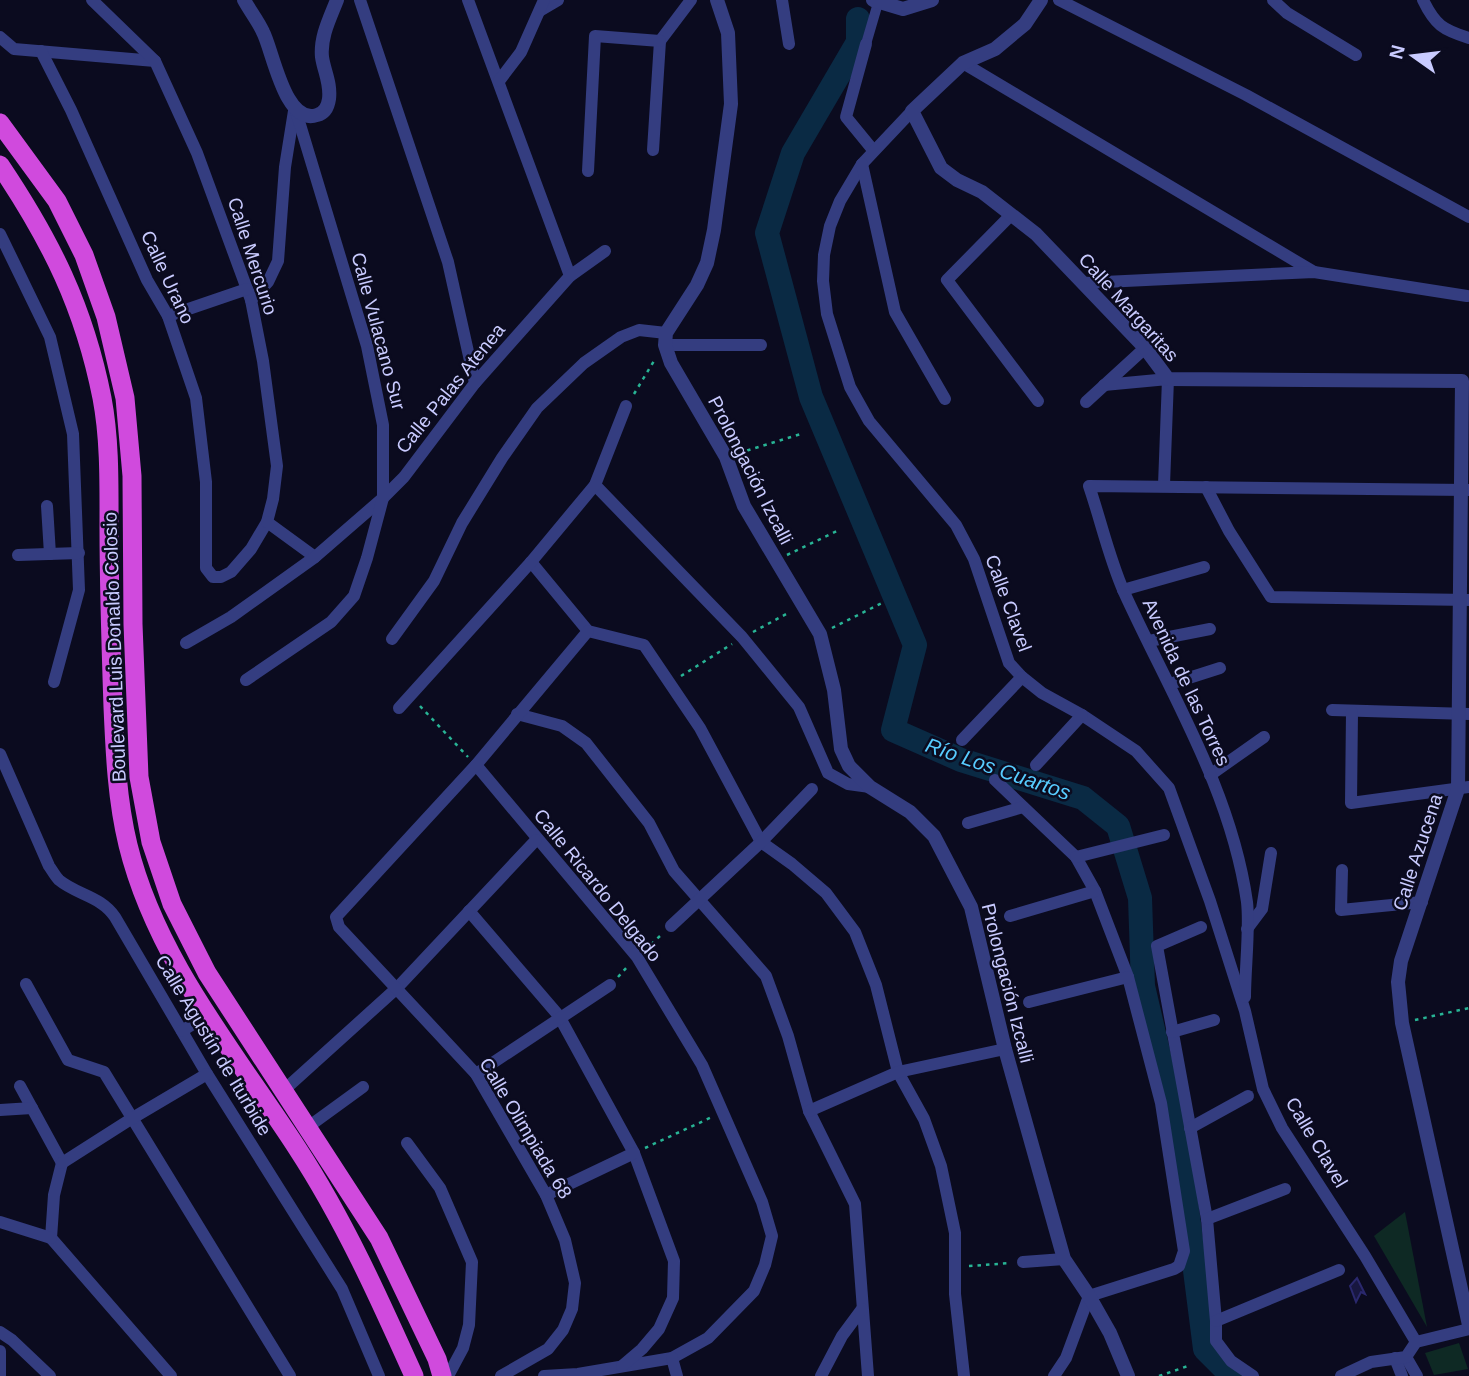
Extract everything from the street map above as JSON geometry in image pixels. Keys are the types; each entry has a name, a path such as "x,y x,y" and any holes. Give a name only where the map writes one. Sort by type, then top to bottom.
{"highway":[{"name":"Boulevard Luis Donaldo Colosio","path":"0,122 57,201 84,255 106,317 125,398 132,476 132,624 139,777 151,842 172,904 207,973 379,1238 445,1376"},
{"name":"Boulevard Luis Donaldo Colosio","path":"0,165 35,216 61,265 82,320 103,400 109,476 110,626 118,791 128,845 151,912 186,983 298,1150 358,1253 414,1376"}],"street":[{"name":"Calle Mercurio","path":"92,0 155,61 197,153 249,294 263,361 277,466 273,499 267,522 251,549 231,572 221,577 213,577"},
{"path":"244,0 264,33 286,96 295,108 310,116 326,110 330,88 322,46 337,0"},
{"path":"359,0 448,262 475,383"},
{"path":"468,0 570,276"},
{"path":"499,81 520,52 543,5 558,0"},
{"path":"653,150 660,41 691,0"},
{"path":"665,339 708,263 714,230 731,104 728,33 718,0"},
{"path":"782,0 789,44"},
{"name":"Calle Clavel","path":"1041,0 1025,24 995,48 963,64 912,111 862,164 840,201 830,226 824,255 827,314 850,387 869,421 957,525 974,559 1009,663 1042,693 1082,715 1136,751 1170,788 1245,1012 1263,1088 1282,1128 1365,1256 1416,1342"},
{"path":"1059,0 1246,95 1469,218"},
{"path":"1273,0 1287,13 1356,55"},
{"path":"1423,0 1438,25 1469,38"},
{"path":"873,150 846,117 875,1 903,9 928,1"},
{"path":"588,171 595,36 660,41"},
{"path":"0,37 15,49 155,61"},
{"name":"Calle Urano","path":"41,51 71,110 147,280 168,316 196,397 206,482 206,568 213,577"},
{"path":"963,64 1314,272"},
{"path":"168,316 249,294 268,282 278,261 285,167 295,108"},
{"name":"Calle Vulacano Sur","path":"246,680 331,622 354,596 383,498 383,425 367,346 295,108"},
{"name":"Calle Margaritas","path":"912,111 942,168 957,180 982,192 1036,234 1146,348 1168,379 1466,381"},
{"path":"862,164 895,312 945,399"},
{"path":"1011,215 947,281 1038,401"},
{"path":"2,244 50,337 73,434 79,590 54,682"},
{"name":"Calle Palas Atenea","path":"186,643 231,617 315,556 383,498 404,477 475,383 570,276 605,251"},
{"path":"1083,283 1314,272 1467,296"},
{"path":"392,639 434,581 462,523 502,458 537,408 584,363 621,337 639,330 665,339 761,345"},
{"name":"Prolongación Izcalli","path":"665,339 671,363 726,457 744,506 820,634 834,690 841,749 849,766 870,787 910,812 934,836 971,907 1004,1049 1064,1259 1110,1333 1128,1376"},
{"path":"1086,402 1146,348"},
{"path":"1104,385 1168,379 1164,485"},
{"name":"Calle Azucena","path":"1466,381 1464,788 1401,961 1398,982 1402,1023 1469,1327"},
{"path":"399,708 531,562 596,485 626,406"},
{"path":"596,485 742,637 799,708 828,773 848,784 870,787"},
{"name":"Avenida de las Torres","path":"1245,1012 1247,904 1235,845 1210,775 1171,684 1123,590 1089,486 1464,490"},
{"path":"1206,487 1229,531 1271,597 1464,600"},
{"path":"47,506 50,554"},
{"path":"267,522 315,556"},
{"path":"18,555 79,553"},
{"path":"531,562 588,631 644,645 700,728 761,842 826,893 855,933 876,985 898,1072 924,1119 942,1166 955,1233 955,1294 964,1376"},
{"path":"1123,590 1204,567"},
{"path":"1149,641 1210,629"},
{"path":"476,765 588,631"},
{"path":"1171,684 1220,667"},
{"path":"962,740 1022,677"},
{"path":"1332,710 1464,714"},
{"path":"1352,712 1351,803 1464,788"},
{"path":"517,714 562,726 586,743 649,823 674,871 740,943 766,976 788,1036 809,1111 855,1204 868,1376"},
{"path":"1036,765 1082,715"},
{"path":"1210,775 1264,737"},
{"name":"Calle Agustín de Iturbide","path":"0,754 48,866 59,880 94,897 109,908 206,1074 342,1289 379,1376"},
{"name":"Calle Ricardo Delgado","path":"476,765 536,840 637,957 702,1065 762,1202 772,1236 765,1265 754,1291 708,1338 672,1358 578,1374 544,1376"},
{"name":"Calle Olimpiada 68","path":"476,765 336,917 339,928 476,1074 546,1195 565,1240 575,1283 572,1309 564,1330 548,1349 501,1376"},
{"path":"995,780 1076,857 1095,891 1128,977 1161,1103 1184,1251 1179,1266 1174,1269 1089,1296 1066,1358 1054,1376"},
{"path":"671,926 761,842 812,789"},
{"path":"968,823 1023,807"},
{"path":"1076,857 1164,835"},
{"path":"283,1091 397,988 536,840"},
{"path":"1246,929 1262,909 1271,853"},
{"path":"1342,870 1341,910 1422,902"},
{"path":"1010,916 1095,891"},
{"path":"469,911 559,1016 634,1153 674,1261 673,1298 659,1329 622,1367"},
{"path":"1201,927 1157,946 1208,1220 1216,1341 1231,1361 1253,1376"},
{"path":"1029,1002 1128,977"},
{"path":"26,984 68,1060 104,1072 290,1376"},
{"path":"476,1074 559,1016 610,985"},
{"path":"182,1031 207,1015"},
{"path":"1172,1031 1214,1020"},
{"path":"809,1111 898,1072 1004,1049"},
{"path":"62,1163 206,1074"},
{"path":"20,1086 62,1163 54,1195 51,1238"},
{"path":"308,1127 363,1087"},
{"path":"1190,1128 1248,1096"},
{"path":"0,1110 32,1108"},
{"path":"407,1143 440,1188 472,1262 469,1325 463,1348 445,1376"},
{"path":"546,1195 634,1153"},
{"path":"1208,1220 1285,1189"},
{"path":"0,1222 51,1238 171,1376"},
{"path":"1023,1262 1064,1259"},
{"path":"1216,1321 1339,1270"},
{"path":"821,1376 842,1336 862,1309"},
{"path":"1341,1376 1371,1362 1401,1358 1416,1342 1469,1327"},
{"path":"0,1332 50,1376"},
{"path":"0,1351 0,1376"},
{"path":"672,1358 677,1376"},
{"path":"1401,1358 1402,1376"},
{"path":"1401,1358 1417,1376"}],"path":[{"path":"626,406 665,339"},
{"path":"726,457 804,433"},
{"path":"775,561 838,531"},
{"path":"820,634 882,603"},
{"path":"669,683 742,637 804,604"},
{"path":"410,696 476,765"},
{"path":"610,985 671,926"},
{"path":"1402,1023 1469,1008"},
{"path":"634,1153 722,1112"},
{"path":"955,1267 1023,1262"},
{"path":"1159,1376 1188,1366"}],"green space":[{"path":"1405,1212 1427,1327 1374,1236"},
{"path":"1459,1343 1468,1369 1434,1375 1425,1353"}],"building":[{"path":"1357,1278 1365,1294 1361,1292 1356,1302 1350,1286"}],"waterway":[{"name":"Río Los Cuartos","path":"858,19 858,42 793,153 767,233 811,397 915,645 893,730 961,760 1083,798 1118,826 1140,898 1143,986 1178,1137 1205,1349 1232,1376"}]}
